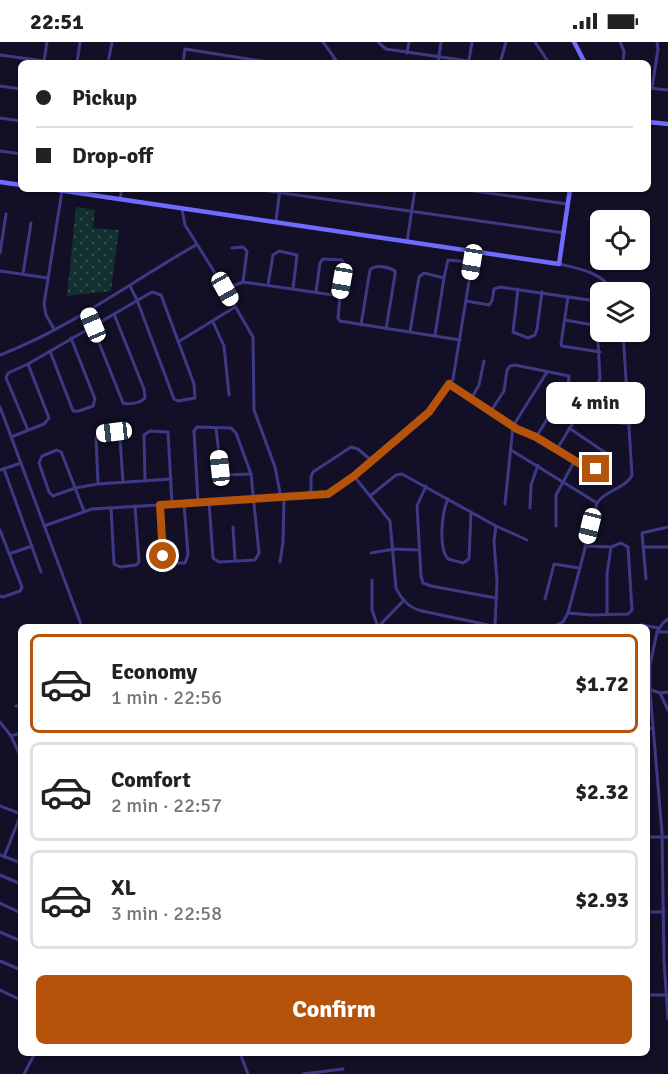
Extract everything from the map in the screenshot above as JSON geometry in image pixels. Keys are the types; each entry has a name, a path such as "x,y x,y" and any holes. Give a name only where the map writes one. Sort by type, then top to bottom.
{"street":[{"path":"44,60 47,42"},
{"path":"77,60 80,42"},
{"path":"109,60 112,42"},
{"path":"182,42 185,49 183,60"},
{"path":"323,42 335,59"},
{"path":"378,42 386,49 469,60 472,42"},
{"path":"407,53 409,42"},
{"path":"438,60 441,42"},
{"path":"501,60 506,42"},
{"path":"535,42 547,60"},
{"path":"574,42 583,60"},
{"path":"620,42 624,51 623,60"},
{"path":"651,83 658,49 657,42"},
{"path":"185,49 255,60"},
{"path":"0,55 31,60"},
{"path":"0,86 18,89"},
{"path":"651,88 668,90"},
{"path":"0,118 18,121"},
{"path":"651,122 668,124"},
{"path":"0,151 18,154"},
{"path":"0,182 18,185"},
{"path":"54,329 44,308 59,192"},
{"path":"89,192 120,199 560,264 596,274 605,282"},
{"path":"120,199 121,192"},
{"path":"276,221 280,192"},
{"path":"286,192 564,233"},
{"path":"408,242 415,192"},
{"path":"481,192 567,204"},
{"path":"560,264 569,192"},
{"path":"182,207 185,225 236,307 254,341 254,410 275,467 283,498 283,542 280,562"},
{"path":"0,253 6,214"},
{"path":"23,274 31,223"},
{"path":"0,355 23,346 54,329 196,245"},
{"path":"232,248 243,248 247,251 243,282"},
{"path":"268,285 273,255 279,251 297,255 293,289"},
{"path":"44,526 84,511 328,494 354,476 429,412 449,384 454,375 474,252"},
{"path":"316,292 321,261 325,258 342,260 345,266 338,320 460,340"},
{"path":"435,335 448,260 472,262"},
{"path":"361,325 370,270 376,267 391,269 395,275 386,329"},
{"path":"0,271 48,278"},
{"path":"410,332 420,275 424,273 444,278"},
{"path":"225,289 243,282 340,296"},
{"path":"28,430 6,375 28,364 93,325 114,314 137,300 152,292 159,293 196,394 195,398 178,401 172,396 137,300 130,286"},
{"path":"466,302 489,305 496,287 590,301"},
{"path":"518,289 513,332 528,338 535,335 537,329 542,292"},
{"path":"568,297 562,346 600,352"},
{"path":"178,342 236,307"},
{"path":"86,310 123,403 142,402 146,393 114,314"},
{"path":"564,320 590,325"},
{"path":"213,322 224,346 228,395"},
{"path":"50,351 74,411 93,406 95,399 71,338"},
{"path":"557,449 600,379 599,342"},
{"path":"559,624 563,622 568,613 597,503 601,496 632,477 624,342"},
{"path":"471,399 479,385 484,361"},
{"path":"11,437 44,424 49,418 28,364"},
{"path":"491,411 504,391 507,370 510,366 515,365 567,376 570,381 536,437"},
{"path":"505,504 513,426 547,372"},
{"path":"449,384 513,426 593,470 606,463 608,458 606,453 569,428"},
{"path":"582,407 610,422 630,424"},
{"path":"0,408 81,624"},
{"path":"198,502 194,431 197,428 231,428 235,430 251,474 257,558 255,560 219,562 213,558 209,502"},
{"path":"216,428 221,472 227,475 251,474"},
{"path":"145,480 143,438 145,433 167,431 169,433 172,504"},
{"path":"98,484 96,438 98,435 114,432 120,439 123,482"},
{"path":"311,496 313,472 351,447 358,449 372,461"},
{"path":"84,511 75,488 61,452 57,450 40,458 39,463 51,494 55,496 75,488 98,484 171,479"},
{"path":"511,450 597,503"},
{"path":"556,526 556,499 562,481 575,460"},
{"path":"21,463 2,469 41,572"},
{"path":"530,508 531,485 538,465"},
{"path":"370,496 399,474 527,540"},
{"path":"354,476 390,521 396,588 404,600 414,609 483,624"},
{"path":"426,486 417,506 421,576 426,585 496,598"},
{"path":"448,499 442,519 444,551 448,559 463,562 469,559 471,512"},
{"path":"160,505 164,560 168,564 185,563 188,555 184,504"},
{"path":"111,508 114,564 120,567 136,565 139,562 135,506"},
{"path":"496,526 494,541 497,624"},
{"path":"233,527 235,560"},
{"path":"646,579 643,532 668,527"},
{"path":"0,530 22,588 3,597 0,596"},
{"path":"568,613 628,614 633,607 628,547 621,543 611,547 585,546"},
{"path":"9,554 32,546"},
{"path":"608,614 607,574 611,547"},
{"path":"643,547 668,547"},
{"path":"371,553 394,549 419,550"},
{"path":"545,599 554,564 579,568"},
{"path":"372,580 372,610 377,624"},
{"path":"381,624 404,600"},
{"path":"650,664 658,630 668,619"},
{"path":"650,628 668,632"},
{"path":"650,690 660,693 668,692"},
{"path":"660,693 668,710"},
{"path":"650,705 666,867 663,925 668,1019"},
{"path":"0,722 11,736 18,751"},
{"path":"11,736 18,734"},
{"path":"0,806 18,813"},
{"path":"18,821 2,856 18,862"},
{"path":"650,837 668,837"},
{"path":"0,875 18,883"},
{"path":"0,903 18,912"},
{"path":"650,912 664,912"},
{"path":"663,925 668,922"},
{"path":"0,932 18,940"},
{"path":"0,961 18,969"},
{"path":"0,990 18,998"},
{"path":"650,995 666,995"},
{"path":"24,1074 33,1056"},
{"path":"241,1056 248,1074"},
{"path":"303,1074 343,1069"}],"green space":[{"path":"76,207 95,210 93,228 119,230 111,291 67,296"}],"route":[{"path":"163,556 160,505 328,494 354,476 429,412 449,384 517,429 536,437 587,468 596,469"}]}
